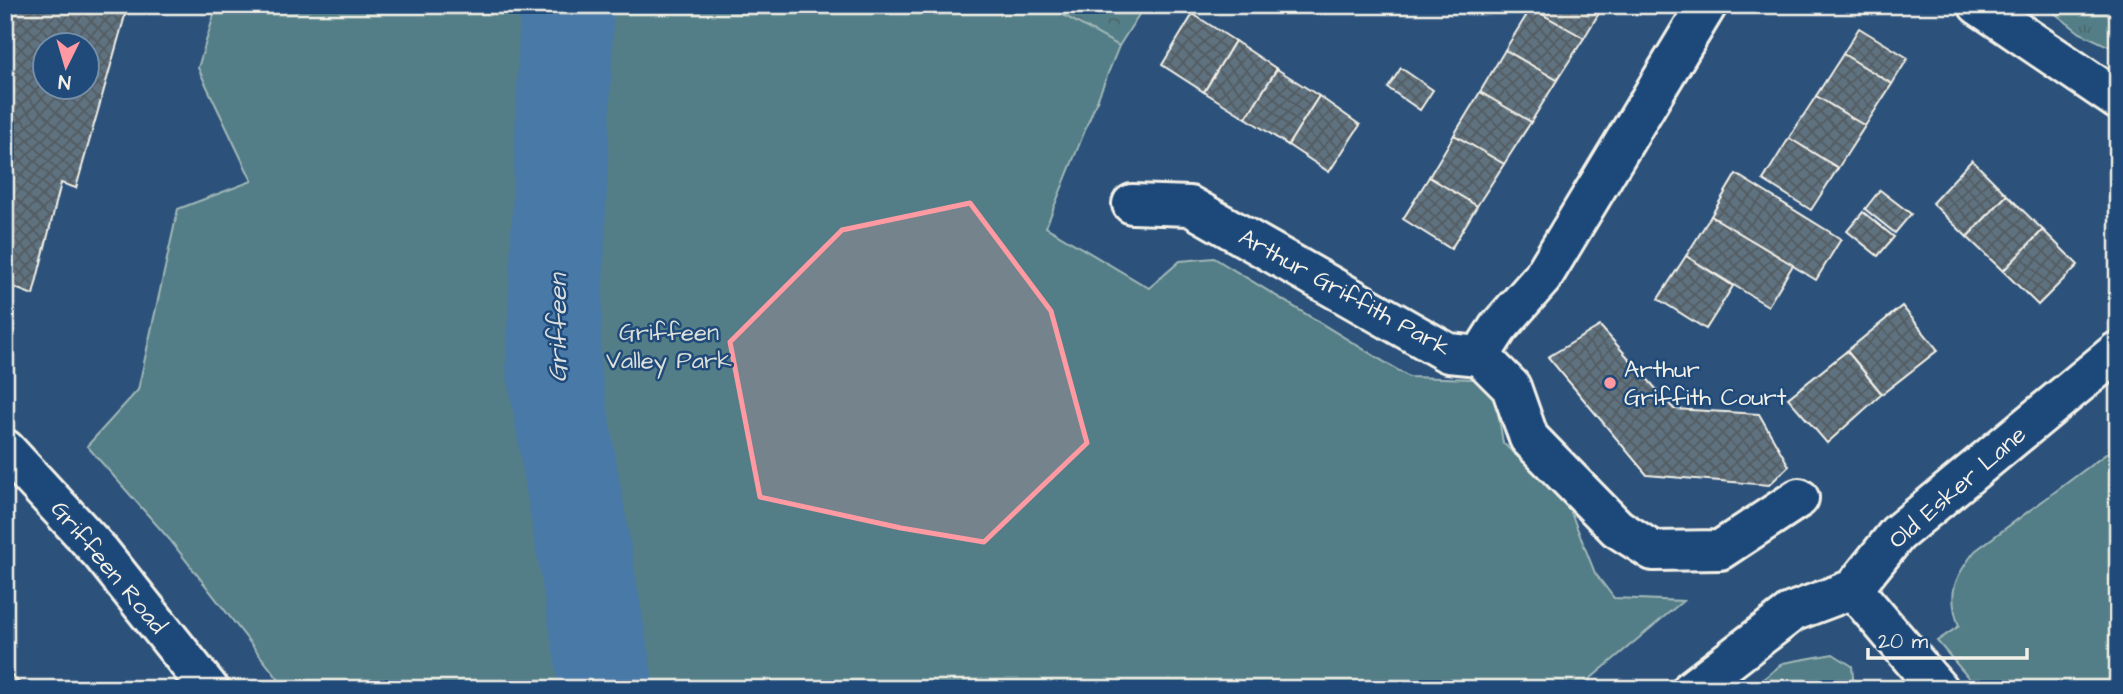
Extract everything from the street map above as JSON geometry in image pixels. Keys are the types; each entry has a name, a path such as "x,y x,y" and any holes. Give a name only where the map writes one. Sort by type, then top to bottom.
{"street":[{"name":"Arthur Griffith Park","path":"1132,204 1190,206 1448,353 1480,356 1498,328 1542,278 1707,5"},
{"path":"1978,5 2118,100"},
{"name":"Old Esker Lane","path":"1853,589 1897,534 2118,351"},
{"path":"1480,356 1511,387 1529,438 1617,528 1653,551 1720,550 1799,498"},
{"name":"Griffeen Road","path":"5,449 102,553 209,689"},
{"path":"1692,689 1792,612 1853,589 1938,689"}],"highlighted area":[{"path":"970,203 1051,311 1087,443 984,542 901,528 760,497 730,342 842,230"}],"green space":[{"name":"Griffeen Valley Park","path":"217,5 1045,5 1119,46 1046,227 1149,288 1180,261 1214,258 1409,377 1475,379 1495,393 1503,443 1521,460 1560,485 1595,573 1614,598 1683,601 1578,689 286,689 170,540 87,446 138,390 178,209 252,181 198,68"},
{"path":"1045,5 1145,5 1119,46"},
{"path":"2044,5 2118,5 2118,41 2108,46 2080,33"},
{"path":"2118,445 2118,689 1978,689 1937,641 1959,626 1953,595 1962,569 1975,551"},
{"path":"1833,654 1852,666 1854,689 1751,689 1783,663"}],"building":[{"path":"5,5 128,5 102,96 102,32 32,32 32,102 100,102 76,188 61,183 33,295 5,284"},
{"path":"1532,5 1604,5 1584,38 1531,8"},
{"path":"1531,8 1584,38 1557,80 1505,50"},
{"path":"1193,14 1235,41 1204,92 1162,65"},
{"path":"1859,28 1908,58 1892,84 1843,54"},
{"path":"1235,41 1277,69 1246,118 1204,92"},
{"path":"1505,50 1557,80 1531,122 1480,92"},
{"path":"1843,54 1892,84 1865,126 1816,96"},
{"path":"1401,68 1433,90 1420,110 1388,88"},
{"path":"1277,69 1319,96 1288,145 1246,118"},
{"path":"1480,92 1531,122 1504,164 1454,135"},
{"path":"1319,96 1360,125 1329,172 1288,145"},
{"path":"1816,96 1865,126 1838,168 1789,138"},
{"path":"1454,135 1504,164 1477,206 1429,177"},
{"path":"1789,138 1838,168 1811,210 1763,180"},
{"path":"1972,160 2007,195 1967,237 1932,203"},
{"path":"1736,174 1841,239 1816,280 1711,216"},
{"path":"1429,177 1477,206 1451,249 1403,219"},
{"path":"1880,190 1911,214 1895,233 1865,209"},
{"path":"2007,195 2043,230 2003,271 1967,237"},
{"path":"1863,212 1894,237 1878,256 1847,231"},
{"path":"1711,216 1793,265 1768,306 1686,256"},
{"path":"2043,230 2078,265 2038,305 2003,271"},
{"path":"1686,256 1733,286 1706,329 1658,299"},
{"path":"1902,306 1938,350 1882,394 1847,351"},
{"name":"Arthur Griffith Court","path":"1600,326 1674,409 1759,414 1789,466 1769,485 1647,475 1548,357"},
{"path":"1847,351 1882,394 1827,443 1788,398"},
{"path":"5,668 25,689 5,689"}],"waterway":[{"name":"Griffeen","path":"567,5 553,366 607,689"}],"place":[{"name":"Arthur Griffith Court","path":"1610,383"}]}
